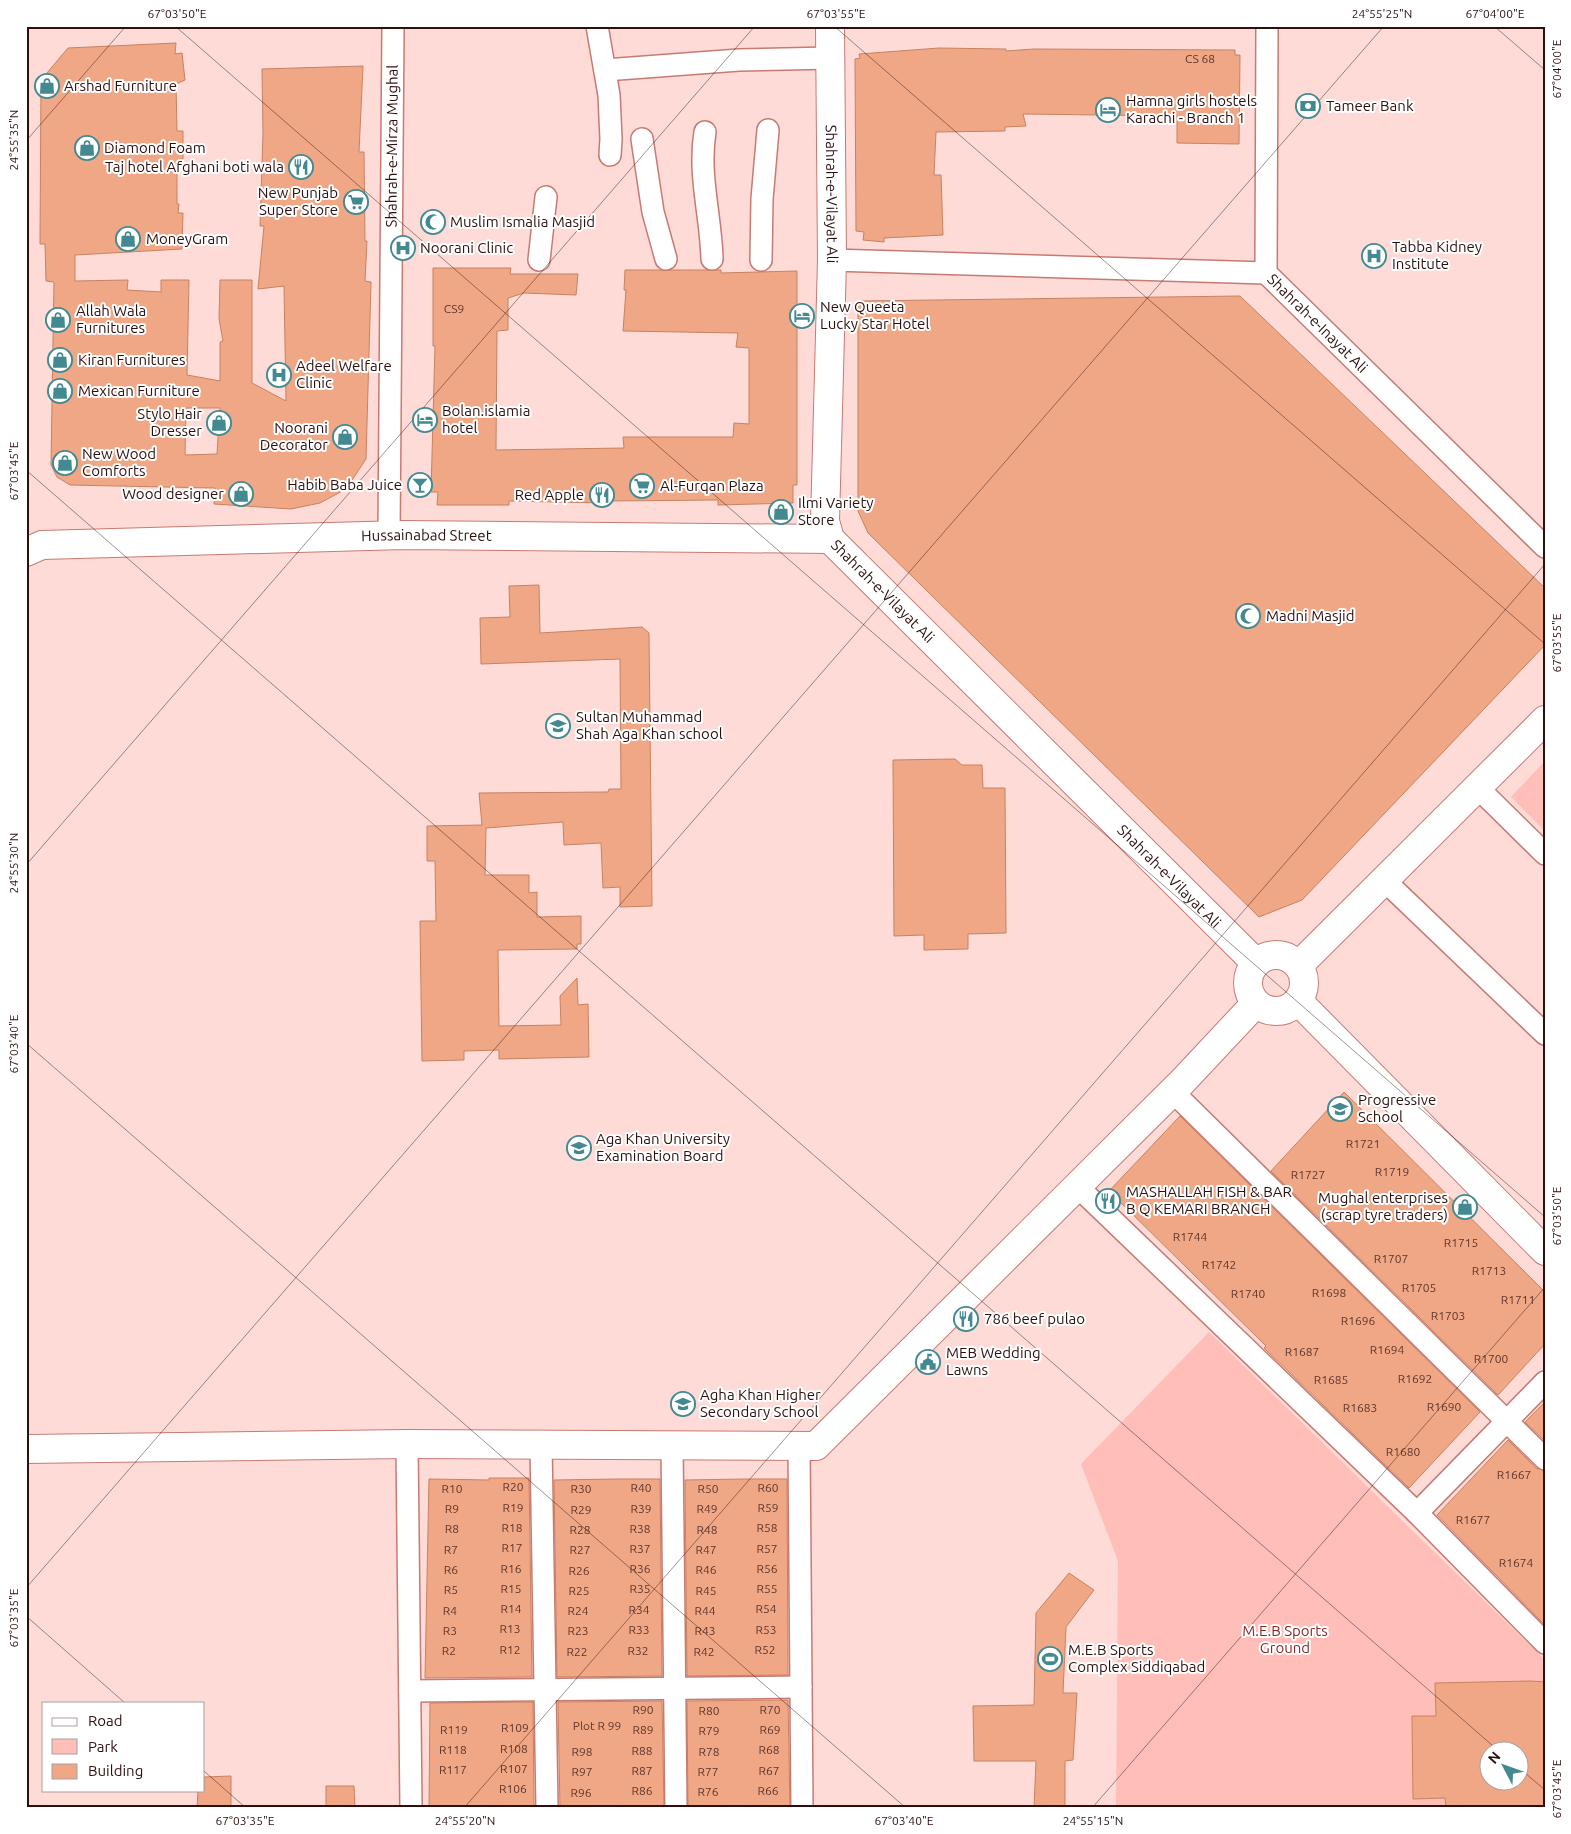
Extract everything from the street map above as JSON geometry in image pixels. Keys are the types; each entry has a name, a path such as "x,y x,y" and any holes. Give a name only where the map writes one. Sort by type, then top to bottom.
{"street":[{"name":"Shahrah-e-Mirza Mughal","path":"389,536 394,26"},
{"path":"596,26 605,70 609,104 610,156"},
{"name":"Shahrah-e-Vilayat Ali","path":"830,26 832,260 826,512 830,539 1256,963"},
{"name":"Shahrah-e-Inayat Ali","path":"1267,26 1266,273 1545,547"},
{"path":"605,70 739,60 830,58"},
{"path":"761,260 762,200 768,130"},
{"path":"705,132 702,176 711,233 712,259"},
{"path":"642,139 653,212 666,259"},
{"path":"540,260 546,197"},
{"path":"832,260 1266,273"},
{"name":"Hussainabad Street","path":"32,543 389,536 830,539"},
{"path":"1299,965 1545,720"},
{"path":"1477,787 1545,854"},
{"path":"1384,880 1545,1034"},
{"path":"1283,955 1299,965 1305,984 1298,1002 1281,1011 1263,1008 1256,1003 1248,988 1251,971 1256,963 1263,957 1283,955"},
{"path":"1298,1002 1545,1251"},
{"path":"26,1449 407,1444 816,1446 1172,1091 1256,1003"},
{"path":"1172,1091 1545,1459"},
{"path":"1077,1186 1417,1513 1545,1643"},
{"path":"1417,1513 1545,1382"},
{"path":"407,1444 412,1808"},
{"path":"541,1445 547,1808"},
{"path":"672,1445 676,1808"},
{"path":"799,1446 802,1808"},
{"path":"410,1691 801,1687"}],"green space":[{"path":"1545,761 1545,831 1511,797"},
{"name":"M.E.B Sports Ground","path":"1209,1332 1545,1660 1545,1808 1116,1808 1118,1561 1081,1464"}],"building":[{"path":"176,43 175,54 182,53 185,80 176,84 177,131 183,131 183,159 177,160 178,213 183,213 182,249 75,255 75,281 128,280 127,290 161,292 161,280 189,280 187,375 220,381 220,342 223,341 219,319 220,280 252,280 252,383 286,401 284,286 258,289 264,226 260,226 263,133 262,69 363,66 359,152 364,152 365,241 367,241 365,281 371,282 366,459 346,489 320,503 291,509 214,504 215,488 70,485 57,477 51,465 54,282 46,281 45,244 40,244 41,80 68,48","holes":["186,408 220,408 217,454 185,455"]},
{"path":"939,48 1006,49 1006,51 1034,49 1235,50 1235,55 1240,55 1239,144 1177,143 1177,116 1023,114 1026,126 1005,127 1005,131 936,132 934,175 941,175 943,235 884,238 884,242 863,240 864,232 856,231 855,59 860,58 859,54"},
{"path":"433,268 511,268 510,274 578,274 576,295 524,293 508,298 508,330 497,331 496,450 624,448 623,437 733,437 734,423 749,424 749,348 736,347 738,333 623,331 626,290 624,290 625,270 721,270 721,273 797,271 797,485 793,485 793,503 718,505 718,500 608,501 608,503 509,501 509,505 437,505 438,492 431,492 435,346 433,346"},
{"name":"Madni Masjid","path":"1240,296 1545,588 1545,645 1302,900 1259,917 868,533 858,511 858,301"},
{"path":"539,585 540,633 642,627 649,633 652,906 620,907 620,887 603,888 601,843 564,845 563,822 486,828 485,875 529,875 529,893 537,892 537,917 581,916 581,944 577,944 577,949 498,950 499,1026 561,1025 560,996 577,978 578,1005 588,1004 589,1057 499,1059 499,1050 464,1051 464,1060 422,1061 420,921 436,921 435,861 427,861 427,826 482,825 479,793 608,792 609,789 621,789 620,659 481,664 480,618 510,617 509,586"},
{"path":"955,759 962,765 982,765 983,788 1005,788 1006,933 968,934 968,949 924,950 924,935 894,936 893,760"},
{"path":"1344,1092 1545,1292 1545,1344 1498,1395 1271,1171"},
{"path":"1180,1116 1480,1412 1409,1488 1264,1348 1266,1346 1109,1191"},
{"path":"1545,1402 1545,1441 1525,1422"},
{"path":"1508,1440 1536,1468 1545,1471 1545,1625 1437,1515"},
{"path":"489,1478 529,1478 532,1677 425,1678 429,1479 489,1480"},
{"path":"660,1479 662,1676 557,1677 554,1480"},
{"path":"787,1479 788,1675 687,1676 685,1480"},
{"name":"M.E.B Sports Complex Siddiqabad","path":"1069,1573 1094,1590 1066,1627 1063,1693 1077,1693 1073,1760 1065,1761 1065,1808 1034,1808 1036,1761 974,1761 973,1706 1034,1705 1036,1613"},
{"path":"1545,1682 1545,1808 1446,1808 1445,1798 1413,1799 1412,1716 1436,1716 1435,1683"},
{"path":"788,1700 790,1808 688,1808 687,1701"},
{"path":"662,1701 664,1808 560,1808 558,1702"},
{"path":"533,1702 534,1808 429,1808 430,1703"},
{"path":"231,1776 231,1808 197,1808 198,1792 205,1792 205,1777"},
{"path":"326,1786 354,1786 355,1808 326,1808"}],"place":[{"name":"Arshad Furniture","path":"47,86"},
{"name":"Tameer Bank","path":"1308,106"},
{"name":"Hamna girls hostels Karachi - Branch 1","path":"1108,110"},
{"name":"Diamond Foam","path":"87,148"},
{"name":"Taj hotel Afghani boti wala","path":"301,167"},
{"name":"New Punjab Super Store","path":"356,202"},
{"name":"Muslim Ismalia Masjid","path":"433,222"},
{"name":"MoneyGram","path":"128,239"},
{"name":"Noorani Clinic","path":"403,248"},
{"name":"Tabba Kidney Institute","path":"1374,256"},
{"name":"New Queeta Lucky Star Hotel","path":"802,316"},
{"name":"Allah Wala Furnitures","path":"58,320"},
{"name":"Kiran Furnitures","path":"60,360"},
{"name":"Adeel Welfare Clinic","path":"279,375"},
{"name":"Mexican Furniture","path":"60,391"},
{"name":"Bolan.islamia hotel","path":"425,420"},
{"name":"Stylo Hair Dresser","path":"219,423"},
{"name":"Noorani Decorator","path":"345,437"},
{"name":"New Wood Comforts","path":"65,463"},
{"name":"Habib Baba Juice","path":"420,485"},
{"name":"Al-Furqan Plaza","path":"642,486"},
{"name":"Wood designer","path":"241,494"},
{"name":"Red Apple","path":"602,495"},
{"name":"Ilmi Variety Store","path":"781,512"},
{"name":"Madni Masjid","path":"1248,616"},
{"name":"Sultan Muhammad Shah Aga Khan school","path":"558,726"},
{"name":"Progressive School","path":"1340,1109"},
{"name":"Aga Khan University Examination Board","path":"579,1148"},
{"name":"MASHALLAH FISH & BAR B Q KEMARI BRANCH","path":"1108,1201"},
{"name":"Mughal enterprises (scrap tyre traders)","path":"1465,1207"},
{"name":"786 beef pulao","path":"966,1319"},
{"name":"MEB Wedding Lawns","path":"928,1362"},
{"name":"Agha Khan Higher Secondary School","path":"683,1404"},
{"name":"M.E.B Sports Complex Siddiqabad","path":"1050,1659"}]}
